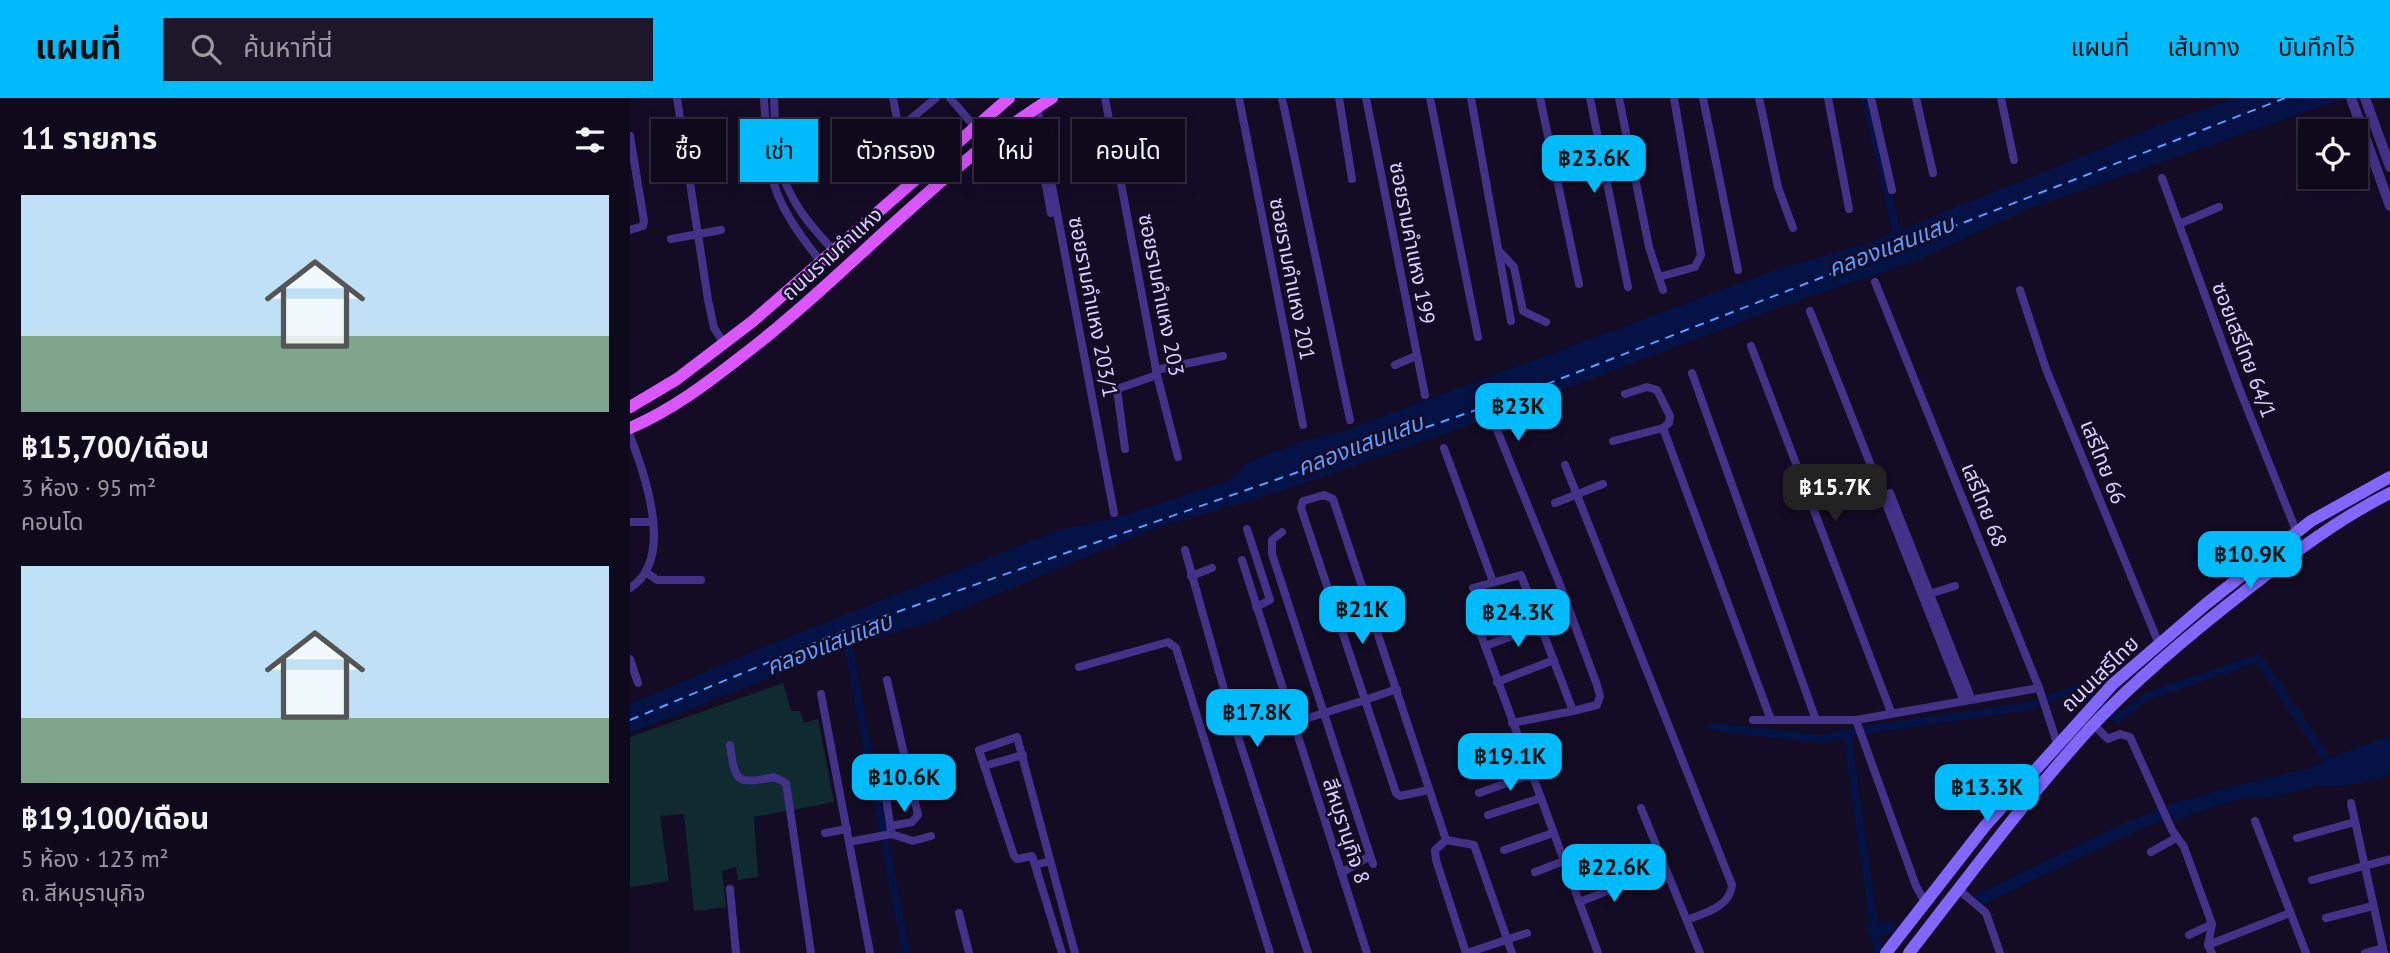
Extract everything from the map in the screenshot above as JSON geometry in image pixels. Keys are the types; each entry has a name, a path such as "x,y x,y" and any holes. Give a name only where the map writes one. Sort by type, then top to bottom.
{"main road":[{"name":"ถนนรามคำแหง","path":"983,119 1009,98"},
{"name":"ถนนรามคำแหง","path":"630,428 658,416 775,331 983,146 1052,98"},
{"name":"ถนนรามคำแหง","path":"633,405 724,344 974,126"},
{"path":"630,435 658,416"},
{"name":"ถนนเสรีไทย","path":"1893,950 2005,804 2057,743 2102,697 2159,644 2297,533 2352,496 2390,477"},
{"name":"ถนนเสรีไทย","path":"1909,953 2024,805 2095,723 2210,618 2309,541 2357,510 2390,494"},
{"path":"1893,950 1981,844 2005,804"}],"street":[{"path":"677,98 713,328 724,344"},
{"path":"764,98 765,119"},
{"path":"774,98 775,119"},
{"path":"894,98 897,119"},
{"path":"911,119 936,98"},
{"path":"950,98 974,126"},
{"name":"ซอยรามคำแหง 203","path":"1105,98 1157,373 1178,457"},
{"name":"ซอยรามคำแหง 201","path":"1239,98 1303,425"},
{"path":"1282,98 1350,420"},
{"path":"1339,98 1352,179"},
{"name":"ซอยรามคำแหง 199","path":"1366,98 1425,395"},
{"path":"1430,98 1478,337"},
{"path":"1471,98 1501,253 1511,321"},
{"path":"1540,98 1579,284"},
{"path":"1590,98 1628,287"},
{"path":"1619,98 1649,247 1663,290"},
{"path":"1659,277 1695,267 1701,256 1674,98"},
{"path":"1703,98 1738,270"},
{"path":"1759,98 1778,187 1793,228"},
{"path":"1828,98 1849,209"},
{"path":"1871,98 1892,190"},
{"path":"1916,98 1933,173"},
{"path":"2001,98 2014,160"},
{"path":"2351,98 2390,206"},
{"path":"2365,98 2390,167"},
{"name":"ซอยรามคำแหง 203/1","path":"1035,109 1037,119"},
{"path":"630,136 644,221 643,226 630,230"},
{"name":"ซอยเสรีไทย 64/1","path":"2162,178 2297,533"},
{"path":"774,182 792,224 821,262"},
{"path":"784,182 787,192 805,221 833,250"},
{"name":"ซอยรามคำแหง 203/1","path":"1047,182 1051,213"},
{"name":"ซอยรามคำแหง 203/1","path":"1050,182 1114,513"},
{"path":"778,196 787,192"},
{"path":"2179,224 2219,207"},
{"path":"671,239 721,230"},
{"path":"1501,253 1514,267 1523,311 1546,322"},
{"name":"เสรีไทย 68","path":"1875,282 2039,689 2057,743"},
{"name":"เสรีไทย 66","path":"2020,290 2046,369 2159,644"},
{"path":"1810,311 1967,699"},
{"path":"1751,346 1891,712"},
{"path":"1125,449 1117,389 1157,373 1223,356"},
{"path":"1395,365 1416,356"},
{"path":"1692,373 1816,720"},
{"path":"1613,440 1663,428 1669,423 1670,416 1657,390 1647,387 1625,394"},
{"path":"1495,425 1560,585 1600,696 1597,705 1512,723"},
{"path":"1663,428 1771,720"},
{"path":"630,435 641,464 653,522 653,550 646,572 630,588"},
{"path":"1444,448 1493,582"},
{"path":"1565,465 1579,494 1732,885 1727,899 1687,920"},
{"path":"1555,503 1603,484"},
{"path":"1890,493 1967,699"},
{"path":"1429,790 1400,796 1396,793 1362,701 1301,508 1303,501 1324,495 1333,499 1446,840"},
{"path":"630,522 653,522"},
{"path":"1247,529 1269,600 1256,607"},
{"path":"1282,532 1272,540 1272,554 1372,860 1341,873"},
{"path":"1185,550 1236,730 1308,953"},
{"name":"สีหบุรานุกิจ 8","path":"1242,560 1367,953"},
{"path":"1191,576 1212,568"},
{"path":"646,572 657,580 701,580"},
{"path":"1473,588 1519,574 1542,625 1573,711"},
{"path":"1929,594 1955,586"},
{"path":"1332,600 1364,588"},
{"path":"1528,591 1472,609 1598,953"},
{"path":"1485,646 1542,625"},
{"path":"1079,667 1168,642 1176,648 1270,953"},
{"path":"630,659 638,683"},
{"path":"1497,682 1554,660"},
{"path":"849,842 878,838 912,821 918,815 887,680"},
{"path":"1292,723 1397,688"},
{"path":"1754,720 1856,720 1967,699 2039,689"},
{"path":"821,694 870,953"},
{"path":"1856,720 1916,886 1926,904"},
{"path":"2095,723 2108,738 2120,734 2130,737 2174,834 2184,847 2212,924 2210,949 2290,913"},
{"path":"1062,953 1032,856 1017,859 1014,856 979,750 1017,737 1076,953"},
{"path":"730,745 734,773 739,780 748,783 774,777 786,783 811,953"},
{"path":"984,765 1023,755"},
{"path":"1479,793 1532,774"},
{"path":"886,797 891,830"},
{"path":"1488,816 1541,798"},
{"path":"2351,803 2383,950 2365,953"},
{"path":"1641,808 1700,953"},
{"path":"2255,821 2306,953"},
{"path":"2297,838 2355,822"},
{"path":"825,833 847,829"},
{"path":"891,830 913,841 931,836"},
{"path":"1504,850 1553,833"},
{"path":"2151,852 2174,834"},
{"path":"1446,840 1474,845 1512,953"},
{"path":"1446,840 1436,850 1436,860 1466,953 1527,933"},
{"path":"2312,880 2390,859"},
{"path":"1035,865 1050,861"},
{"path":"1535,872 1564,861"},
{"path":"1579,902 1638,879"},
{"path":"730,889 736,953"},
{"path":"1958,890 1986,913 2000,953"},
{"path":"2326,918 2373,906"},
{"path":"959,913 969,953"},
{"path":"2189,935 2212,924"}],"green space":[{"path":"783,683 791,711 800,711 804,723 818,719 834,802 754,817 758,877 738,880 736,867 722,871 726,907 694,911 684,814 660,816 669,881 630,887 630,737"}],"water":[{"name":"คลองแสนแสบ","path":"2236,98 2345,98 2031,208 1908,264 1808,297 1436,437 1270,495 1159,527 930,622 854,645 630,733 630,704 766,646 1059,530 1116,518 1229,480 1246,464 1265,455 1305,440 1344,431 1778,269 1865,244 2169,121"},
{"path":"2390,736 2390,775 2359,784 2318,786 2273,797 2243,798 2194,813 2175,823 2170,807 2217,790 2311,768"}],"waterway":[{"name":"คลองแสนแสบ","path":"1866,98 1898,239"},
{"name":"คลองแสนแสบ","path":"847,639 906,953"},
{"path":"1864,730 2029,706 2079,688 2117,719 2145,697 2258,658 2333,768"},
{"path":"1714,727 1821,739 1854,732"},
{"path":"1847,734 1878,953"},
{"path":"1979,900 2132,826 2186,805"},
{"path":"1873,930 1890,928"}],"ferry route":[{"path":"630,720 851,628 1516,396 2285,98"}]}
